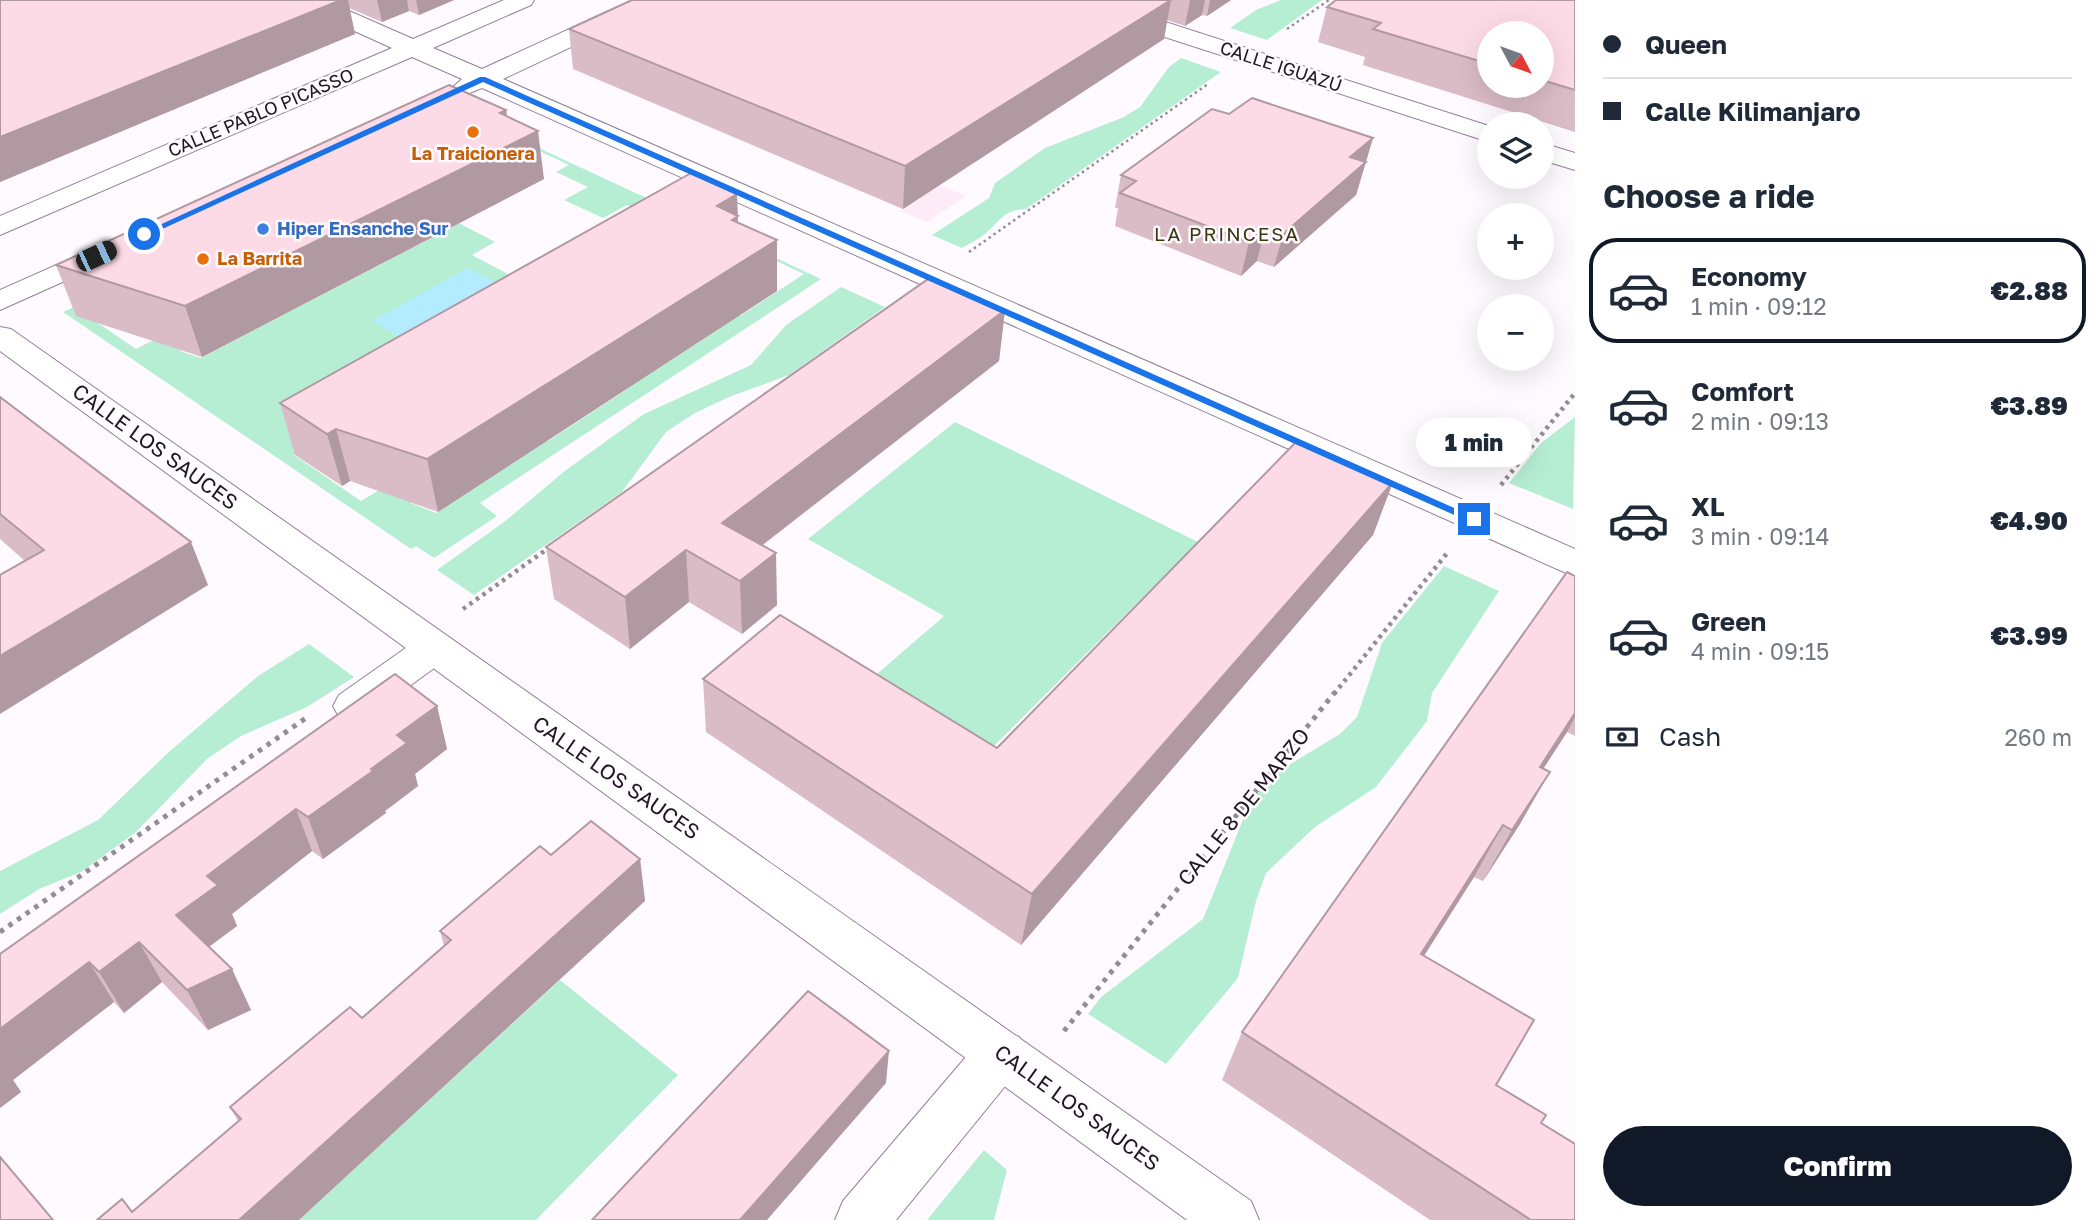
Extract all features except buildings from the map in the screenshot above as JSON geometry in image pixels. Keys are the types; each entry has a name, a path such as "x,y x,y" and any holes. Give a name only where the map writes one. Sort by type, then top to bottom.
{"street":[{"path":"305,0 1575,564"},
{"name":"CALLE PABLO PICASSO","path":"0,226 523,0"},
{"path":"445,96 652,0"},
{"name":"CALLE IGUAZÚ","path":"1073,0 1477,130"},
{"path":"1554,155 1575,162"},
{"path":"0,301 134,239"},
{"name":"CALLE LOS SAUCES","path":"0,336 1232,1220"},
{"path":"315,723 427,643"},
{"path":"862,1220 1015,1063"}],"path":[{"path":"932,278 1329,0"},
{"name":"CALLE 8 DE MARZO","path":"1015,1063 1474,519 1575,393"},
{"path":"427,643 557,542"},
{"path":"0,932 315,723"}],"shaded area":[{"path":"939,185 966,196 927,222 900,211"}],"green space":[{"path":"1281,0 1322,0 1267,40 1230,28 1256,10"},
{"path":"1181,58 1221,72 1026,209 1012,211 1004,216 975,241 962,248 932,235 989,198 995,183 1045,148 1124,117 1140,107 1169,67"},
{"path":"472,117 821,279 480,503 497,516 434,558 416,546 411,549 63,312","holes":["478,122 569,165 556,172 588,187 564,200 603,218 627,205 678,230 693,222 804,274 740,316 716,309 718,330 648,375 645,374 626,390 548,441 542,438 522,457 436,513 411,503 414,499 391,483 361,501 294,455 559,301 472,255 495,242 459,223 412,248 408,246 389,260 201,358 180,351 183,347 165,334 136,349 82,312"]},
{"path":"841,287 885,307 789,375 729,397 695,413 666,432 622,492 474,595 437,570 504,522 566,470 644,414 751,365 786,325"},
{"path":"1575,417 1573,509 1509,483 1541,443"},
{"path":"955,422 1198,542 974,766 855,693 944,616 808,539"},
{"path":"1444,566 1499,591 1432,693 1427,721 1376,787 1315,827 1266,873 1256,901 1238,978 1166,1064 1088,1014 1101,997 1203,919 1252,797 1287,766 1340,734 1357,717 1382,643"},
{"path":"309,644 354,677 307,707 241,736 207,759 136,832 81,872 39,889 0,914 0,871 98,820 170,751 258,676"},
{"path":"560,980 678,1075 536,1220 299,1220"},
{"path":"984,1150 1007,1170 994,1220 927,1220"}],"water":[{"path":"468,268 511,290 414,346 372,321"}],"place":[{"name":"La Traicionera","path":"473,132"},
{"name":"Hiper Ensanche Sur","path":"263,229"},
{"name":"La Barrita","path":"203,259"}],"district":[{"name":"LA PRINCESA","path":"1227,234"}],"route":[{"path":"144,234 482,79 1474,519"}]}
